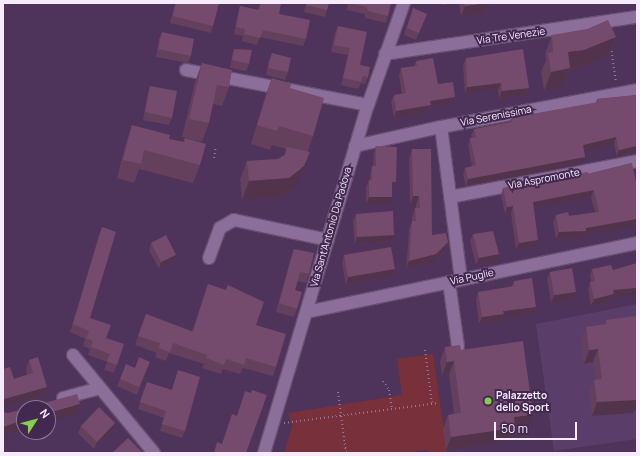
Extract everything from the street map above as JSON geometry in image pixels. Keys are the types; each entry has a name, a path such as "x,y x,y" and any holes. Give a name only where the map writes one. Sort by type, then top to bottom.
{"street":[{"name":"Via Sant'Antonio Da Padova","path":"264,453 368,105 404,3"},
{"name":"Via Tre Venezie","path":"385,54 637,17"},
{"path":"186,70 368,105"},
{"name":"Via Serenissima","path":"356,146 441,127 637,90"},
{"path":"441,127 461,279"},
{"name":"Via Aspromonte","path":"450,197 637,161"},
{"path":"209,258 220,228 234,220 328,240"},
{"name":"Via Puglie","path":"306,312 637,243"},
{"path":"449,282 458,346"},
{"path":"73,355 154,453"},
{"path":"56,400 100,388"}],"path":[{"path":"610,43 617,93"},
{"path":"214,158 216,146"},
{"path":"425,350 432,404"},
{"path":"383,381 389,390 392,409"},
{"path":"338,392 346,453"},
{"path":"274,421 280,423 440,403"}],"shaded area":[{"path":"637,304 637,439 554,451 536,324"},
{"path":"433,354 447,453 430,453 427,450 405,453 284,453 292,426 288,413 402,395 397,359"}],"building":[{"path":"176,3 219,3 213,26 173,16"},
{"path":"261,3 281,3 279,14 310,20 306,39 263,30 260,38 244,34 245,29 236,27 240,6 259,10"},
{"path":"307,3 329,3 327,10 306,5"},
{"path":"349,3 391,3 388,16 368,11 367,7"},
{"path":"464,3 487,3 465,6"},
{"path":"413,8 427,14 419,33 407,28"},
{"path":"608,20 616,37 584,50 568,52 570,68 551,72 548,53 553,52 552,35 587,29"},
{"path":"338,26 367,32 360,65 370,67 368,77 363,76 361,82 343,78 350,48 334,45"},
{"path":"162,32 194,39 191,56 158,49"},
{"path":"234,49 252,50 249,64 232,60"},
{"path":"523,49 529,88 502,91 501,83 467,87 466,58"},
{"path":"272,53 291,58 288,72 268,68"},
{"path":"433,58 438,84 453,82 455,97 430,101 431,105 396,111 394,95 406,93 401,68 417,66 416,61"},
{"path":"202,63 232,70 229,87 217,85 209,123 189,119"},
{"path":"272,78 291,84 290,88 324,98 313,136 279,126 277,131 257,125"},
{"path":"150,86 177,91 172,118 145,112"},
{"path":"637,95 637,146 619,150 616,137 583,145 585,157 468,179 465,168 476,165 470,138 476,137 474,129 512,122 511,118 598,102 597,99"},
{"path":"132,125 170,135 169,139 184,142 185,138 206,144 200,165 144,150 141,164 123,160"},
{"path":"376,146 397,147 396,182 392,182 392,197 369,197 369,180 372,180 372,166 376,166"},
{"path":"287,147 310,152 304,166 289,178 249,181 247,161 278,159 285,155"},
{"path":"412,149 431,149 432,235 446,233 448,242 436,254 409,261 412,221 416,221 415,208 420,208 419,196 413,196"},
{"path":"632,163 637,181 637,219 586,228 586,231 559,232 556,215 568,212 569,216 599,212 594,190 533,202 538,240 519,243 513,206 507,207 503,188 588,172 588,174"},
{"path":"393,211 394,235 357,237 356,214"},
{"path":"102,227 116,232 90,318 111,325 106,338 124,344 117,365 107,361 110,354 91,347 93,341 86,338 89,331 73,324"},
{"path":"493,231 499,254 479,258 473,234"},
{"path":"166,235 176,255 161,262 151,243"},
{"path":"391,247 395,269 348,277 344,255"},
{"path":"294,249 314,253 309,274 300,272 295,290 302,292 297,309 279,303"},
{"path":"637,263 637,288 613,290 614,294 594,299 590,282 595,281 592,269 611,265 613,270"},
{"path":"572,268 576,292 554,295 550,272"},
{"path":"532,278 536,307 503,311 504,314 482,317 478,292 514,286 514,281"},
{"path":"208,284 226,290 228,285 264,302 256,325 286,334 276,367 246,358 244,365 226,359 224,365 206,358 207,355 173,343 170,352 159,348 160,343 138,336 146,314 193,332"},
{"path":"637,316 637,400 597,402 594,380 602,379 598,349 589,350 586,327 606,324 606,320"},
{"name":"Palazzetto dello Sport","path":"523,341 533,415 514,417 515,428 451,437 448,415 461,413 454,361 447,362 445,347 460,345 461,350"},
{"path":"38,357 47,387 3,400 3,369 10,367 14,379 33,373 29,360"},
{"path":"139,357 150,362 139,387 120,379 126,364 135,368"},
{"path":"178,370 200,377 185,431 162,424 166,411 140,402 147,382 172,390"},
{"path":"252,390 267,395 246,453 214,453 217,442 222,444 232,414 237,416 245,391 251,393"},
{"path":"77,394 80,404 56,411 55,400"},
{"path":"99,407 115,423 97,442 81,426"},
{"path":"16,411 16,423 3,427 3,412 8,413"},
{"path":"128,438 143,453 112,453"}],"place":[{"name":"Palazzetto dello Sport","path":"488,401"}]}
